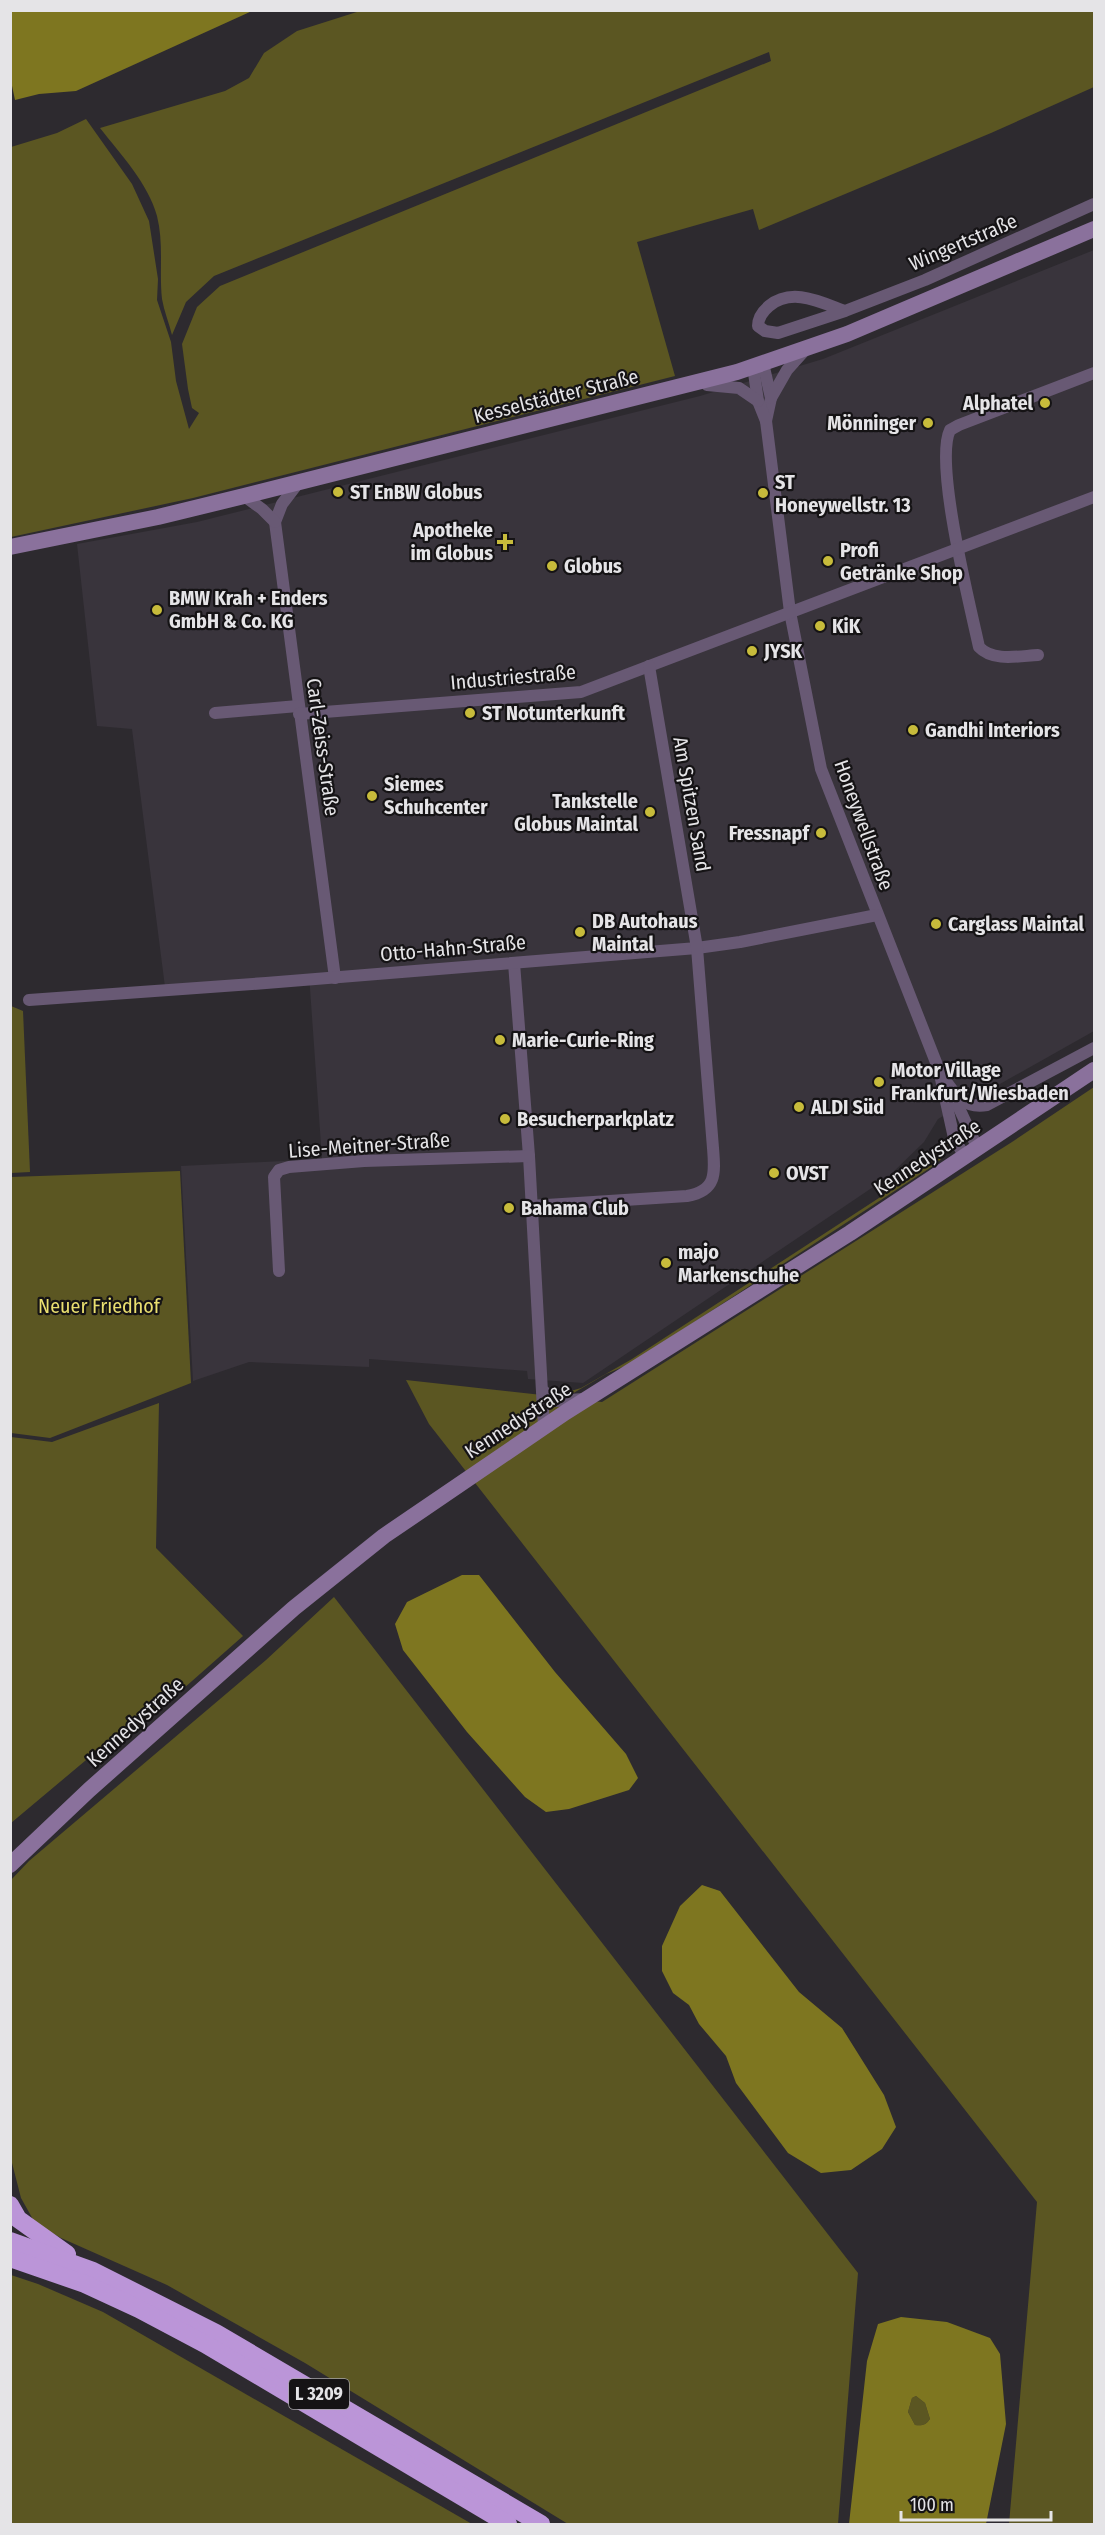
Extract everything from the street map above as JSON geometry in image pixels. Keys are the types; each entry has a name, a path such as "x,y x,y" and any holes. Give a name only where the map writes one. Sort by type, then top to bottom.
{"highway":[{"path":"10,2205 18,2219 93,2271"},
{"name":"L 3209","path":"10,2241 93,2271 216,2333 541,2524"},
{"name":"L 3209","path":"10,2258 85,2284 196,2339 508,2524"}],"main road":[{"name":"Kesselstädter Straße","path":"10,547 158,517 298,483 688,385 758,365 805,350 889,317 1095,229"},
{"name":"Kennedystraße","path":"10,1865 89,1790 318,1589 429,1504 971,1153 1095,1070"}],"street":[{"name":"Wingertstraße","path":"845,311 806,298 791,296 775,301 766,308 758,323 760,329 778,333 845,311 935,276 1095,204"},
{"name":"Honeywellstraße","path":"766,421 771,398 786,370 805,350"},
{"name":"Honeywellstraße","path":"758,365 771,398"},
{"name":"Honeywellstraße","path":"758,365 758,401 766,421 790,612 821,769 939,1070 952,1133 971,1153"},
{"path":"1038,655 995,656 983,652 979,647 959,549 945,448 950,430 1095,373"},
{"path":"688,385 719,384 739,388 758,401"},
{"path":"244,496 275,522 282,504 298,483"},
{"name":"Industriestraße","path":"215,713 574,693 1095,496"},
{"name":"Carl-Zeiss-Straße","path":"275,522 335,978"},
{"name":"Am Spitzen Sand","path":"649,666 697,948"},
{"name":"Otto-Hahn-Straße","path":"29,1000 335,978 697,948 740,942 877,915"},
{"path":"531,1206 687,1196 700,1193 710,1184 715,1169 697,948"},
{"path":"514,963 529,1156 544,1428"},
{"name":"Kennedystraße","path":"939,1070 951,1088 967,1104 987,1105 1095,1048"},
{"path":"951,1088 971,1153"},
{"name":"Lise-Meitner-Straße","path":"279,1271 274,1177 279,1170 289,1167 364,1161 529,1156"},
{"path":"542,1390 556,1401 590,1398"}],"shaded area":[{"path":"10,11 252,11 76,91 39,94 15,100 11,81"},
{"path":"1094,250 1094,1031 938,1119 924,1142 888,1177 583,1383 528,1379 527,1371 369,1359 369,1367 249,1362 193,1381 181,1166 322,1159 309,974 165,987 132,729 97,726 77,544 197,522 700,396 823,359"},
{"path":"462,1575 479,1575 555,1672 626,1754 638,1778 629,1790 569,1809 546,1812 525,1797 467,1732 403,1650 395,1624 407,1602"},
{"path":"702,1885 720,1891 799,1992 842,2028 884,2095 896,2127 882,2149 851,2170 821,2173 788,2153 736,2083 726,2056 699,2024 689,2005 673,1993 662,1971 662,1946 680,1906"},
{"path":"901,2317 947,2322 990,2338 1000,2354 1006,2424 986,2524 849,2524 867,2361 878,2324","holes":["916,2396 925,2403 930,2419 924,2425 915,2425 908,2412 912,2398"]}],"green space":[{"path":"360,11 1094,11 1094,87 991,133 759,230 753,209 637,242 675,376 193,498 11,537 11,147 57,133 86,119 132,184 149,221 158,279 157,300 171,342 176,381 189,429 199,413 192,408 182,344 197,307 220,286 771,61 769,52 214,276 186,302 172,335 162,299 160,237 153,204 133,170 100,128 225,91 249,78 264,53 297,31"},
{"path":"11,1006 23,1011 30,1172 11,1173"},
{"path":"1094,1087 1094,2524 1009,2524 1037,2202 429,1424 406,1380 560,1397 564,1393 581,1388 632,1359 882,1196 949,1143 945,1155 936,1164 630,1364 606,1374 565,1398 602,1402 1012,1142"},
{"name":"Neuer Friedhof","path":"180,1171 191,1383 50,1438 11,1433 11,1177"},
{"path":"159,1403 156,1548 243,1636 124,1741 104,1745 11,1823 11,1437 52,1442"},
{"path":"334,1597 858,2273 838,2524 568,2524 305,2363 167,2285 61,2238 35,2223 21,2198 11,2159 10,1881 29,1861 266,1660"},
{"path":"11,2275 103,2312 472,2524 11,2524"},
{"path":"916,2396 925,2403 930,2419 922,2425 915,2425 908,2412 912,2398"}],"place":[{"name":"Alphatel","path":"1045,403"},
{"name":"Mönninger","path":"928,423"},
{"name":"ST EnBW Globus","path":"338,492"},
{"name":"ST Honeywellstr. 13","path":"763,493"},
{"name":"Apotheke im Globus","path":"505,542"},
{"name":"Profi Getränke Shop","path":"828,561"},
{"name":"Globus","path":"552,566"},
{"name":"BMW Krah + Enders GmbH & Co. KG","path":"157,610"},
{"name":"KiK","path":"820,626"},
{"name":"JYSK","path":"752,651"},
{"name":"ST Notunterkunft","path":"470,713"},
{"name":"Gandhi Interiors","path":"913,730"},
{"name":"Siemes Schuhcenter","path":"372,796"},
{"name":"Tankstelle Globus Maintal","path":"650,812"},
{"name":"Fressnapf","path":"821,833"},
{"name":"Carglass Maintal","path":"936,924"},
{"name":"DB Autohaus Maintal","path":"580,932"},
{"name":"Marie-Curie-Ring","path":"500,1040"},
{"name":"Motor Village Frankfurt/Wiesbaden","path":"879,1082"},
{"name":"ALDI Süd","path":"799,1107"},
{"name":"Besucherparkplatz","path":"505,1119"},
{"name":"OVST","path":"774,1173"},
{"name":"Bahama Club","path":"509,1208"},
{"name":"majo Markenschuhe","path":"666,1263"}]}
